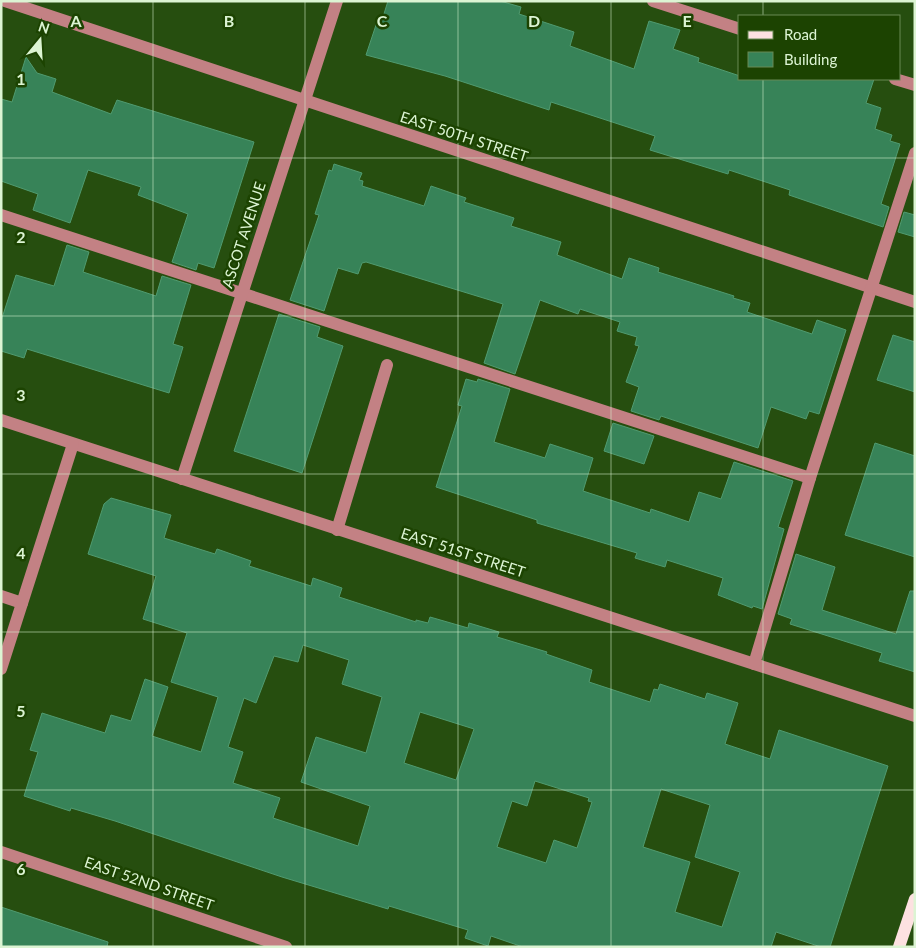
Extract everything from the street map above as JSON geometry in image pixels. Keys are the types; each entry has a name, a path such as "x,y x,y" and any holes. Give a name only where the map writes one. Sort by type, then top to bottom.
{"main road":[{"path":"899,947 915,899"}],"street":[{"name":"EAST 50TH STREET","path":"4,1 304,102 915,302"},
{"name":"ASCOT AVENUE","path":"182,480 337,1"},
{"path":"653,1 738,28"},
{"path":"898,80 915,85"},
{"path":"754,664 810,478 915,153"},
{"path":"1,215 242,295 810,478"},
{"path":"338,530 387,365"},
{"name":"EAST 51ST STREET","path":"1,420 915,716"},
{"path":"1,668 73,444"},
{"path":"1,596 22,603"},
{"name":"EAST 52ND STREET","path":"1,852 286,947"}],"building":[{"path":"388,1 500,1 521,7 519,14 574,32 570,46 634,69 649,21 680,30 673,49 699,58 698,62 738,75 738,80 874,80 866,103 881,108 875,129 892,135 890,141 900,144 881,204 889,207 883,227 789,195 790,190 729,170 728,174 650,150 655,136 551,102 549,110 445,76 366,55 379,16 383,17"},
{"path":"26,57 37,73 56,79 52,92 111,114 117,100 254,142 214,268 198,263 196,270 172,262 188,214 138,195 141,187 88,170 70,223 33,210 38,194 1,181 1,99 12,102"},
{"path":"334,164 362,173 359,180 363,181 362,186 424,206 431,186 466,198 464,202 514,218 511,226 561,242 557,255 622,279 629,258 659,268 658,272 734,296 733,298 750,303 747,312 812,334 817,320 846,330 819,414 809,411 806,419 771,407 758,448 661,416 659,420 631,411 639,387 626,382 639,346 635,345 637,337 617,331 620,322 580,309 578,314 540,300 515,374 484,363 503,304 366,262 362,263 358,274 338,268 324,311 290,300 319,215 315,214 329,170 332,171"},
{"path":"904,212 915,215 915,237 898,232"},
{"path":"67,245 89,252 83,272 156,296 162,276 191,285 173,344 183,347 169,393 27,349 24,358 1,351 1,321 16,275 54,286"},
{"path":"279,314 320,327 317,337 343,346 302,473 234,451"},
{"path":"893,335 915,342 915,392 877,380"},
{"path":"466,379 477,382 478,379 510,389 494,442 545,458 550,444 593,458 583,491 650,513 651,509 689,522 699,492 721,499 734,462 793,481 778,527 784,529 762,609 753,606 752,608 718,595 723,578 667,560 665,567 635,558 637,553 537,523 537,520 436,487 462,406 458,405"},
{"path":"613,423 654,436 644,464 604,451"},
{"path":"875,443 915,456 915,557 845,535"},
{"path":"111,498 171,515 164,538 215,554 217,549 251,561 249,566 311,586 313,578 342,588 339,597 416,622 416,620 428,623 430,617 468,628 469,623 499,632 497,637 547,652 546,654 592,670 589,682 650,702 654,689 658,690 660,684 705,699 707,693 738,703 725,744 770,759 779,730 888,766 830,947 821,947 776,932 771,947 523,947 491,936 488,946 465,938 468,930 389,906 388,909 282,877 115,821 71,808 70,811 24,796 38,752 30,750 42,713 105,733 111,715 131,721 145,679 168,687 152,736 201,752 218,697 171,682 187,633 143,619 156,576 88,554 104,504","holes":["303,645 349,660 342,684 382,697 366,753 316,737 301,782 370,806 358,846 273,818 280,798 233,783 243,752 228,747 244,698 256,703 274,656 298,662","420,712 474,729 456,780 404,763","535,781 589,798 588,801 592,802 577,848 554,840 546,863 497,847 512,801 527,806","661,789 710,805 695,857 740,872 722,927 675,912 690,862 643,847"]},
{"path":"796,554 835,567 822,610 896,634 910,591 915,591 915,672 879,661 882,653 790,624 792,619 778,614"},
{"path":"1,907 108,942 107,947 1,947"}]}
